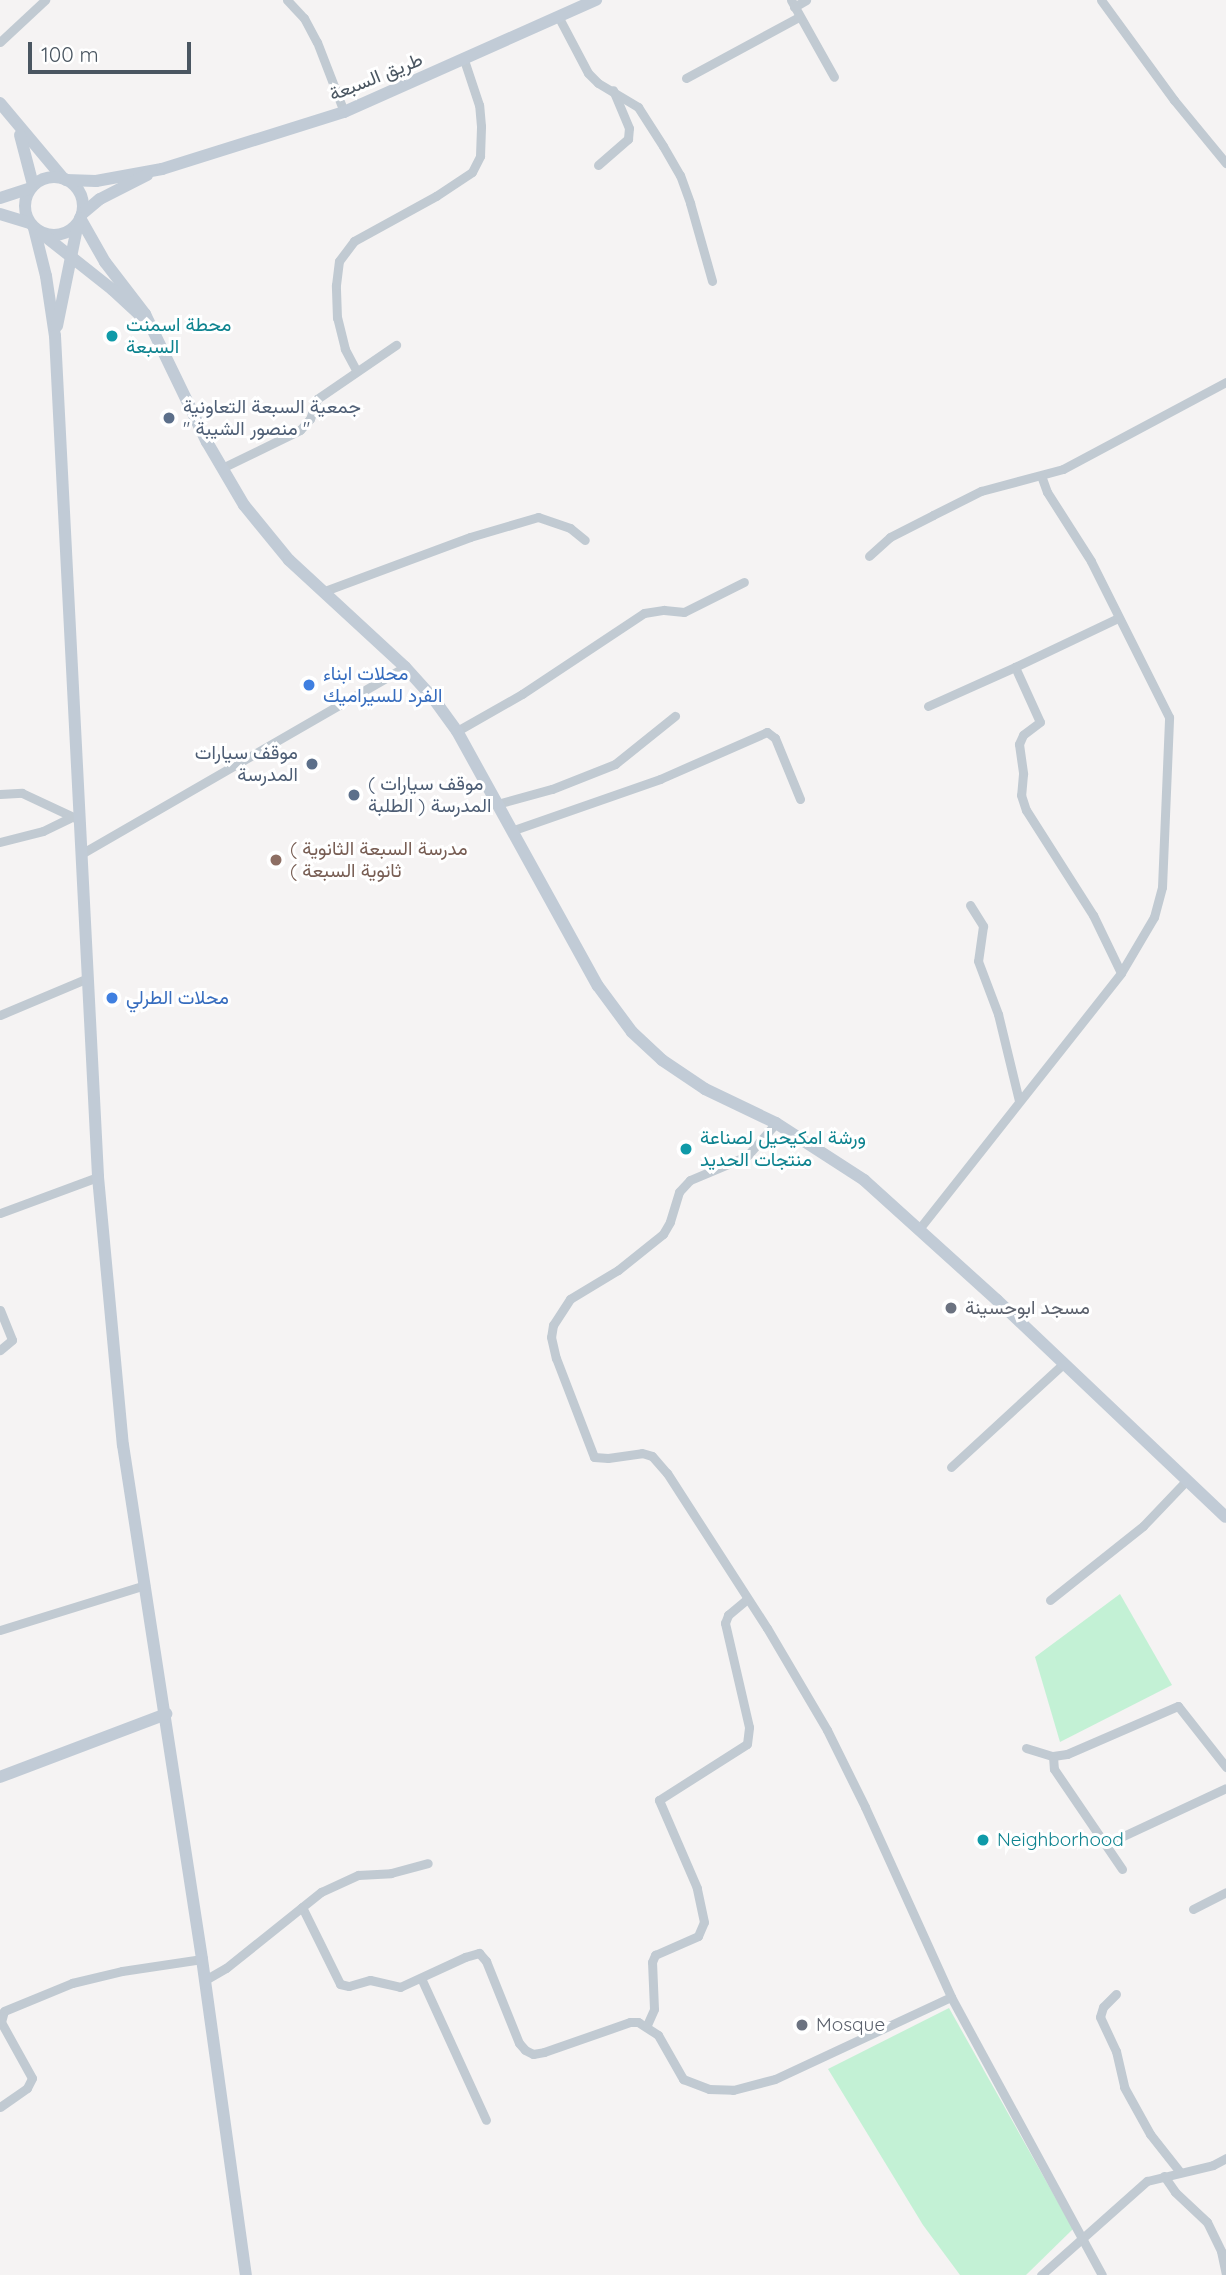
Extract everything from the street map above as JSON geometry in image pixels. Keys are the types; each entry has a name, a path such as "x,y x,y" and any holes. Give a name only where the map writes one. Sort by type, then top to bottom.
{"street":[{"path":"0,42 44,0"},
{"path":"287,0 304,18 317,42 344,112"},
{"name":"طريق السبعة","path":"162,169 344,112 596,0"},
{"path":"806,0 793,3 834,77"},
{"path":"1101,0 1174,100 1226,163"},
{"path":"558,16 588,73 598,83 638,107 680,175 712,281"},
{"path":"686,78 799,17"},
{"path":"356,370 345,349 337,318 336,285 340,261 354,241 436,196 472,172 480,156 481,126 479,105 464,60"},
{"path":"598,165 628,139 629,128 613,90"},
{"path":"0,103 18,128 80,194 80,218 55,336"},
{"path":"18,128 32,187 24,206 34,227 46,276 55,336 75,819 81,854 98,1177 123,1445 166,1714 246,2275"},
{"path":"0,198 32,187 44,178 96,181 162,169"},
{"path":"0,215 60,234 120,188 162,169"},
{"path":"80,218 101,257 134,296 153,328 222,468 262,530 322,592 405,667 457,731 598,986 632,1032 662,1060 705,1089 776,1123 864,1180 1226,1517"},
{"path":"34,227 113,290 153,328"},
{"path":"222,468 300,430 310,419 317,399 356,370 397,345"},
{"path":"869,556 890,537 981,492 1042,478 1226,382"},
{"path":"919,1229 1121,973 1146,934 1160,900 1170,756 1166,710 1091,561 1047,492 1042,478"},
{"path":"322,592 470,537 538,517 570,527 585,540"},
{"path":"457,731 522,694 644,613 664,610 684,612 744,582"},
{"path":"928,706 1118,618"},
{"path":"81,854 405,667"},
{"path":"1015,667 1040,722 1023,735 1019,744 1023,774 1021,795 1026,810 1093,915 1121,973"},
{"path":"497,804 552,789 615,764 675,716"},
{"path":"511,831 660,779 767,732 775,738 800,799"},
{"path":"0,794 22,793 75,819"},
{"path":"0,842 75,819"},
{"path":"970,905 983,926 978,961 998,1014 1019,1101"},
{"path":"0,1014 88,978"},
{"path":"776,1123 747,1156 690,1180 679,1192 663,1234 618,1270 570,1299 560,1311 551,1337 556,1359 594,1457 608,1458 642,1453 652,1456 667,1473 827,1730 898,1874 951,1997 1102,2275"},
{"path":"0,1213 98,1177"},
{"path":"0,1310 12,1340 0,1350"},
{"path":"951,1467 1063,1364"},
{"path":"1050,1600 1143,1525 1186,1481"},
{"path":"0,1630 145,1585"},
{"path":"647,2025 654,2009 652,1962 655,1955 698,1936 704,1922 697,1888 659,1800 747,1744 750,1727 724,1623 728,1615 747,1599"},
{"path":"1026,1748 1053,1756 1067,1754 1178,1706 1226,1767"},
{"path":"0,1777 166,1714"},
{"path":"1053,1756 1054,1769 1122,1869"},
{"path":"1119,1838 1226,1788"},
{"path":"205,1980 321,1892 358,1875 391,1873 428,1863"},
{"path":"1193,1909 1226,1892"},
{"path":"302,1907 340,1984 349,1986 370,1980 400,1987 473,1954 484,1956 519,2043 533,2054 629,2022 647,2025 658,2035 683,2079 709,2090 733,2090 775,2079 951,1997"},
{"path":"0,2107 27,2088 32,2078 1,2022 2,2011 72,1983 122,1970 202,1959"},
{"path":"421,1978 486,2120"},
{"path":"1116,1994 1100,2013 1116,2051 1124,2087 1150,2134 1180,2172"},
{"path":"1041,2275 1147,2181 1213,2165 1226,2158"},
{"path":"1164,2176 1175,2192 1208,2222 1221,2251 1226,2275"}],"green space":[{"path":"1120,1594 1172,1685 1060,1742 1035,1657"},
{"path":"949,2008 1073,2229 1026,2275 960,2275 923,2225 828,2069"}],"place":[{"name":"محطة اسمنت السبعة","path":"112,336"},
{"name":"جمعية السبعة التعاونية \" منصور الشيبة \"","path":"169,418"},
{"name":"محلات ابناء الفرد للسيراميك","path":"309,685"},
{"name":"موقف سيارات المدرسة","path":"312,764"},
{"name":"( موقف سيارات المدرسة ( الطلبة","path":"354,795"},
{"name":"( مدرسة السبعة الثانوية ( ثانوية السبعة","path":"276,860"},
{"name":"محلات الطرلي","path":"112,998"},
{"name":"ورشة امكيحيل لصناعة منتجات الحديد","path":"686,1149"},
{"name":"مسجد ابوحسينة","path":"951,1308"},
{"name":"Neighborhood","path":"983,1840"},
{"name":"Mosque","path":"802,2025"}]}
